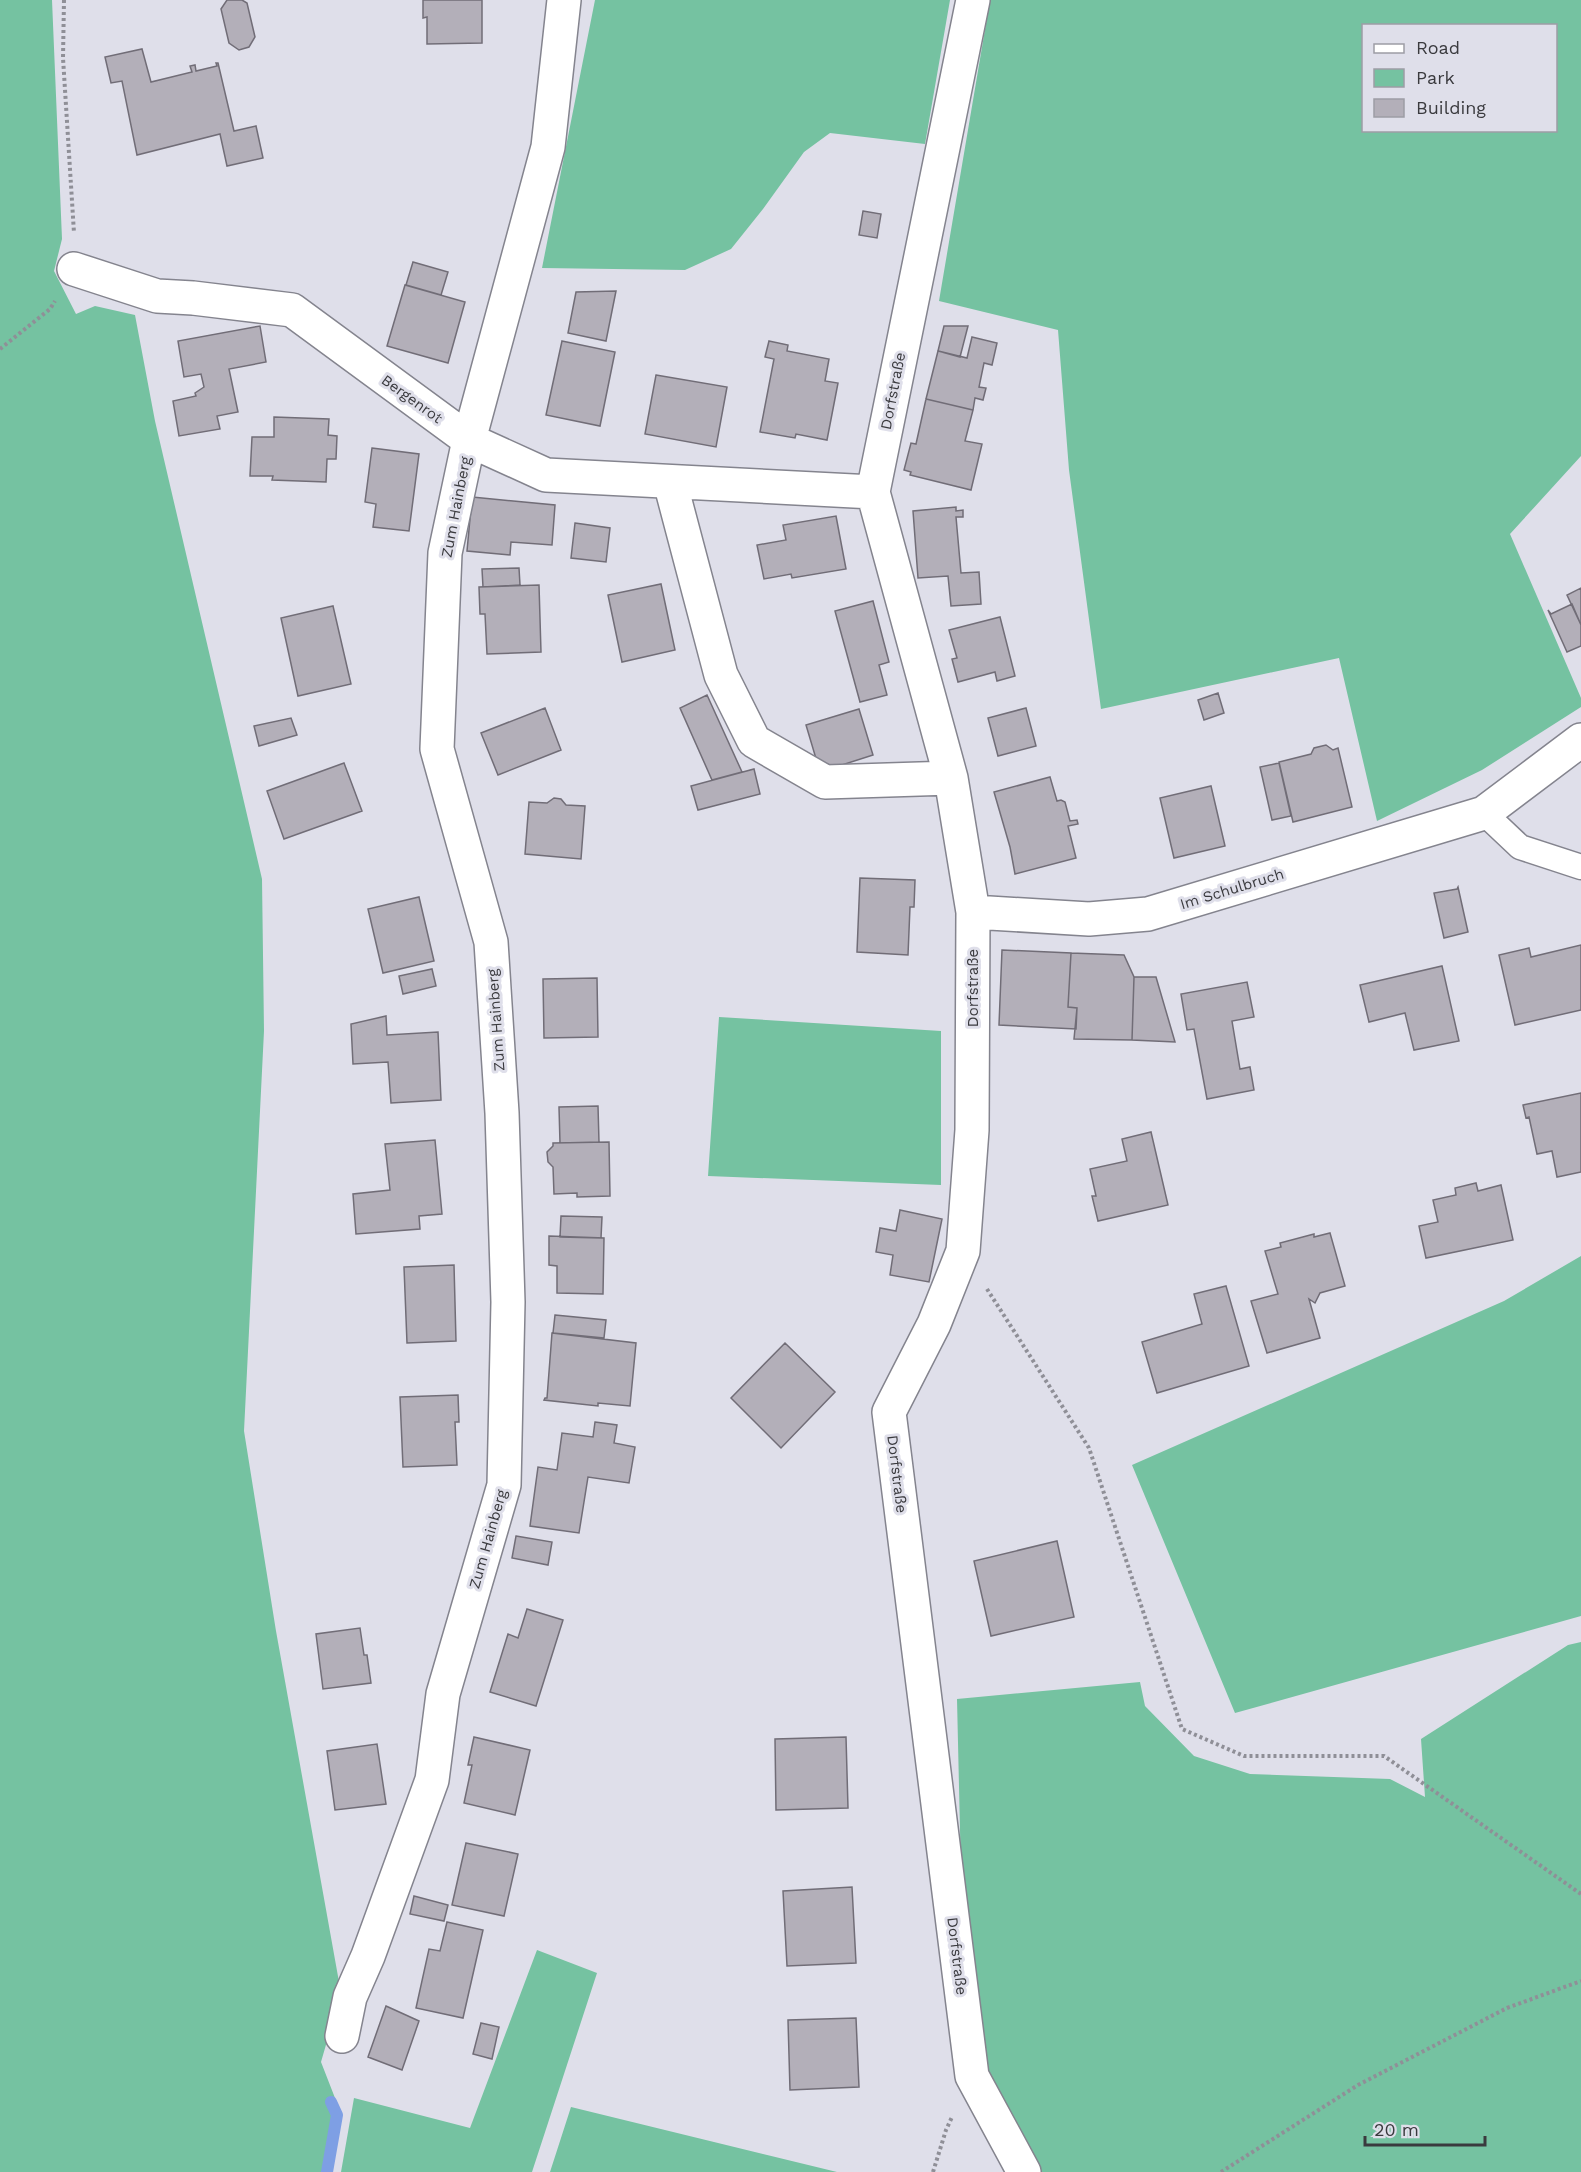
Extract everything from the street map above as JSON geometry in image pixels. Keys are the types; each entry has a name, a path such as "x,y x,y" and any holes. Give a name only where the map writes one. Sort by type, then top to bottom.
{"street":[{"name":"Zum Hainberg","path":"342,2036 350,1997 368,1956 432,1780 443,1694 504,1485 508,1302 502,1113 491,942 436,749 445,553 469,441 548,147 564,0"},
{"name":"Dorfstraße","path":"973,0 873,492 951,778 973,912 972,1130 963,1251 934,1324 889,1412 972,2076 1024,2172"},
{"name":"Bergenrot","path":"74,269 157,296 292,310 469,441 546,475 873,492"},
{"path":"670,482 721,675 754,741 825,782 951,778"},
{"name":"Im Schulbruch","path":"973,912 1089,919 1148,914 1484,813 1581,740"}],"lane":[{"path":"1484,813 1520,847 1581,867"}],"path":[{"path":"0,349 50,309 74,269 74,207 63,58 64,0"},
{"path":"963,1251 1089,1448 1182,1729 1244,1756 1384,1756 1581,1894"},
{"path":"1221,2172 1358,2085 1507,2008 1581,1981"},
{"path":"933,2172 946,2130 972,2076"}],"green space":[{"path":"0,0 52,0 62,239 54,271 76,314 95,306 135,315 155,421 262,879 264,1031 244,1431 276,1631 341,1993 321,2062 342,2116 332,2172 0,2172"},
{"path":"595,0 950,0 925,144 830,133 804,152 731,249 685,270 542,268"},
{"path":"990,0 1581,0 1581,456 1510,534 1581,698 1581,707 1482,770 1377,821 1339,658 1101,709 1069,470 1058,330 939,301"},
{"path":"719,1017 941,1031 941,1185 708,1176"},
{"path":"1581,1256 1581,1616 1235,1713 1132,1465 1504,1301"},
{"path":"1581,1642 1581,2172 1034,2172 987,2095 961,1874 957,1699 1140,1682 1145,1706 1194,1756 1250,1774 1390,1779 1425,1797 1421,1739 1568,1645"},
{"path":"537,1950 597,1973 532,2172 341,2172 354,2098 470,2128"},
{"path":"571,2107 837,2172 550,2172"}],"building":[{"path":"227,0 242,0 247,3 255,37 249,47 239,50 229,43 221,9"},
{"path":"423,0 482,0 482,43 427,44 427,17 423,18"},
{"path":"142,49 151,82 192,72 190,66 195,65 196,71 217,66 216,63 218,63 234,131 256,126 263,158 227,166 220,134 137,155 122,81 111,83 105,57"},
{"path":"863,211 881,214 877,238 859,235"},
{"path":"413,262 448,272 441,295 406,285"},
{"path":"405,285 465,302 448,363 387,346"},
{"path":"616,291 606,341 568,333 576,292"},
{"path":"260,326 266,362 229,369 238,412 217,416 220,429 179,436 173,401 196,396 195,393 204,387 201,374 184,377 178,341"},
{"path":"944,326 968,326 960,357 938,351"},
{"path":"972,337 997,343 992,365 984,363 979,387 986,388 983,400 975,398 973,410 926,399 938,351 967,358"},
{"path":"562,341 615,352 600,426 546,415"},
{"path":"769,341 788,345 787,351 829,359 825,381 838,383 827,440 796,434 795,438 760,432 774,359 765,357"},
{"path":"656,375 727,387 716,447 645,434"},
{"path":"926,399 973,410 965,441 982,444 971,490 910,475 911,472 904,470 911,443 916,444"},
{"path":"274,417 329,419 328,435 337,436 336,459 327,459 326,482 272,480 273,476 250,476 252,437 274,437"},
{"path":"372,448 419,454 409,531 373,527 376,504 365,502"},
{"path":"472,497 555,505 552,545 511,542 510,555 467,551"},
{"path":"956,507 956,511 963,510 963,517 956,517 961,573 979,572 981,604 951,606 948,576 918,578 913,511"},
{"path":"836,516 846,569 792,578 791,574 764,579 757,545 786,540 783,525"},
{"path":"575,523 610,528 606,562 571,558"},
{"path":"519,568 520,585 483,587 482,569"},
{"path":"661,584 675,650 622,662 608,595"},
{"path":"539,585 541,652 487,654 485,614 480,614 479,587"},
{"path":"1581,588 1581,625 1567,595"},
{"path":"873,601 889,662 879,665 887,695 860,702 835,611"},
{"path":"1572,604 1581,625 1581,646 1567,652 1548,610 1551,614"},
{"path":"333,606 351,684 298,696 281,618"},
{"path":"1000,617 1015,676 997,681 995,672 958,682 952,659 957,658 949,630"},
{"path":"1218,693 1224,713 1204,720 1198,700"},
{"path":"707,695 742,772 712,780 680,708"},
{"path":"545,708 561,750 498,775 481,733"},
{"path":"1026,708 1036,746 998,756 988,718"},
{"path":"859,709 873,755 820,772 806,725"},
{"path":"291,718 297,735 259,746 254,726"},
{"path":"1326,745 1333,750 1338,748 1352,807 1293,822 1279,762 1311,754 1314,748"},
{"path":"344,763 362,811 284,839 267,791"},
{"path":"1279,763 1291,816 1272,820 1260,767"},
{"path":"754,769 760,794 698,810 691,786"},
{"path":"1050,777 1057,801 1065,802 1070,821 1077,820 1078,824 1068,826 1076,858 1015,874 1010,847 994,792"},
{"path":"1211,786 1225,846 1174,858 1160,798"},
{"path":"554,798 561,799 566,805 585,806 581,859 525,854 529,802 547,803"},
{"path":"860,878 915,880 914,907 910,907 908,955 857,952"},
{"path":"1458,887 1468,932 1444,938 1434,893"},
{"path":"419,897 434,961 383,973 368,909"},
{"path":"1581,945 1581,1010 1515,1025 1499,955 1529,948 1531,957"},
{"path":"1002,950 1071,953 1068,1007 1077,1008 1076,1029 999,1025"},
{"path":"1071,953 1124,955 1134,977 1132,1040 1074,1039 1077,1008 1068,1007"},
{"path":"1442,966 1459,1041 1414,1050 1405,1013 1369,1022 1360,985"},
{"path":"432,969 436,986 403,994 399,976"},
{"path":"1134,977 1156,977 1175,1042 1132,1040"},
{"path":"597,978 598,1037 544,1038 543,979"},
{"path":"1247,982 1254,1017 1232,1021 1240,1069 1250,1067 1254,1090 1207,1099 1194,1029 1187,1030 1181,994"},
{"path":"386,1016 387,1035 438,1032 441,1100 391,1103 388,1062 353,1064 351,1024"},
{"path":"1581,1093 1581,1172 1557,1177 1552,1151 1537,1154 1529,1117 1526,1118 1523,1105"},
{"path":"598,1106 599,1142 560,1143 559,1107"},
{"path":"1151,1132 1168,1205 1098,1221 1092,1196 1096,1196 1090,1169 1127,1161 1122,1139"},
{"path":"435,1140 442,1214 419,1216 420,1229 356,1234 353,1194 390,1190 385,1144"},
{"path":"609,1142 610,1196 577,1197 577,1193 554,1194 553,1167 548,1162 547,1152 553,1143"},
{"path":"1476,1183 1478,1191 1501,1185 1513,1240 1426,1258 1419,1226 1438,1222 1433,1200 1456,1195 1455,1188"},
{"path":"900,1210 942,1219 929,1282 890,1275 893,1255 876,1252 880,1228 896,1231"},
{"path":"561,1216 602,1217 601,1238 560,1237"},
{"path":"1330,1233 1345,1286 1320,1293 1315,1303 1309,1299 1320,1338 1267,1353 1251,1301 1278,1294 1265,1251 1281,1247 1280,1243 1314,1234 1314,1237"},
{"path":"549,1236 604,1238 603,1294 557,1293 557,1266 549,1265"},
{"path":"454,1265 456,1341 407,1343 404,1267"},
{"path":"1226,1286 1249,1366 1157,1393 1142,1342 1202,1324 1194,1294"},
{"path":"555,1315 606,1320 604,1338 553,1333"},
{"path":"552,1333 636,1343 630,1406 598,1403 598,1406 544,1400 547,1398"},
{"path":"785,1343 835,1392 781,1448 731,1398"},
{"path":"458,1395 459,1422 455,1422 457,1465 403,1467 400,1397"},
{"path":"595,1422 617,1425 614,1443 635,1447 629,1483 588,1477 579,1533 530,1526 538,1467 557,1470 562,1433 593,1437"},
{"path":"516,1536 552,1542 548,1565 512,1558"},
{"path":"1057,1541 1074,1617 991,1636 974,1561"},
{"path":"527,1609 563,1620 536,1706 490,1692 508,1634 518,1638"},
{"path":"360,1628 371,1683 323,1689 316,1634"},
{"path":"474,1737 530,1750 515,1815 464,1803 472,1765 468,1765"},
{"path":"846,1737 848,1808 776,1810 775,1739"},
{"path":"377,1744 386,1804 335,1810 327,1751"},
{"path":"466,1843 518,1854 504,1916 452,1905"},
{"path":"852,1887 856,1963 787,1966 783,1891"},
{"path":"414,1896 448,1905 444,1921 410,1914"},
{"path":"447,1922 483,1930 463,2018 416,2008 429,1949 440,1951"},
{"path":"386,2006 419,2021 402,2070 368,2057"},
{"path":"856,2018 859,2087 790,2090 788,2020"},
{"path":"481,2023 499,2027 492,2059 473,2054"}],"waterway":[{"path":"327,2172 337,2115 331,2102"}]}
